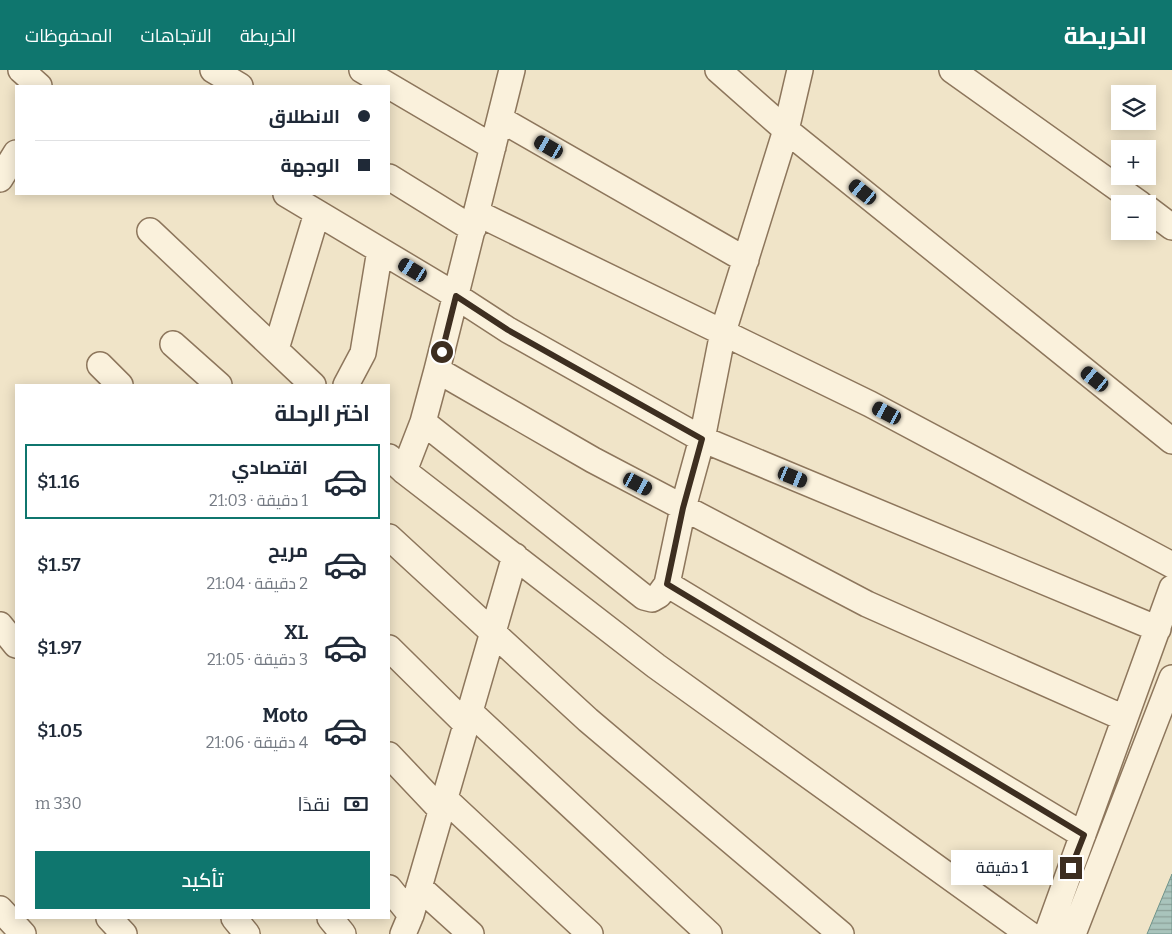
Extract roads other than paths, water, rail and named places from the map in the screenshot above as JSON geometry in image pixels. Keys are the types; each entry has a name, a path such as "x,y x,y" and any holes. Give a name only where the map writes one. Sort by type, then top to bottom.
{"street":[{"path":"20,70 38,85"},
{"path":"213,70 238,85"},
{"path":"362,70 388,85"},
{"path":"718,70 786,130 1172,441"},
{"path":"423,422 637,593 652,599 659,595 667,584 683,508 702,439 723,332 786,130 800,70"},
{"path":"952,70 1127,195"},
{"path":"509,71 500,119 423,422 396,464 656,666 1029,934"},
{"path":"390,86 493,147"},
{"path":"500,119 746,260"},
{"path":"0,179 15,155"},
{"path":"390,178 475,221 723,332 870,404 1172,565"},
{"path":"288,195 456,296 508,330 702,439 1158,629"},
{"path":"276,349 318,213"},
{"path":"1156,215 1172,227"},
{"path":"150,231 312,384"},
{"path":"347,384 363,353 380,250"},
{"path":"173,344 218,384"},
{"path":"100,365 119,384"},
{"path":"437,370 593,460 867,604 1124,718"},
{"path":"390,539 616,744 841,934"},
{"path":"407,925 515,556"},
{"path":"667,584 1084,835"},
{"path":"1047,934 1172,588"},
{"path":"0,625 15,644"},
{"path":"390,649 709,934"},
{"path":"1073,934 1172,678"},
{"path":"390,755 590,934"},
{"path":"419,887 471,934"},
{"path":"390,890 407,925"},
{"path":"0,909 23,934"},
{"path":"110,919 124,934"},
{"path":"235,919 247,934"},
{"path":"331,919 343,934"}],"water":[{"path":"1172,874 1172,934 1147,934"}]}
